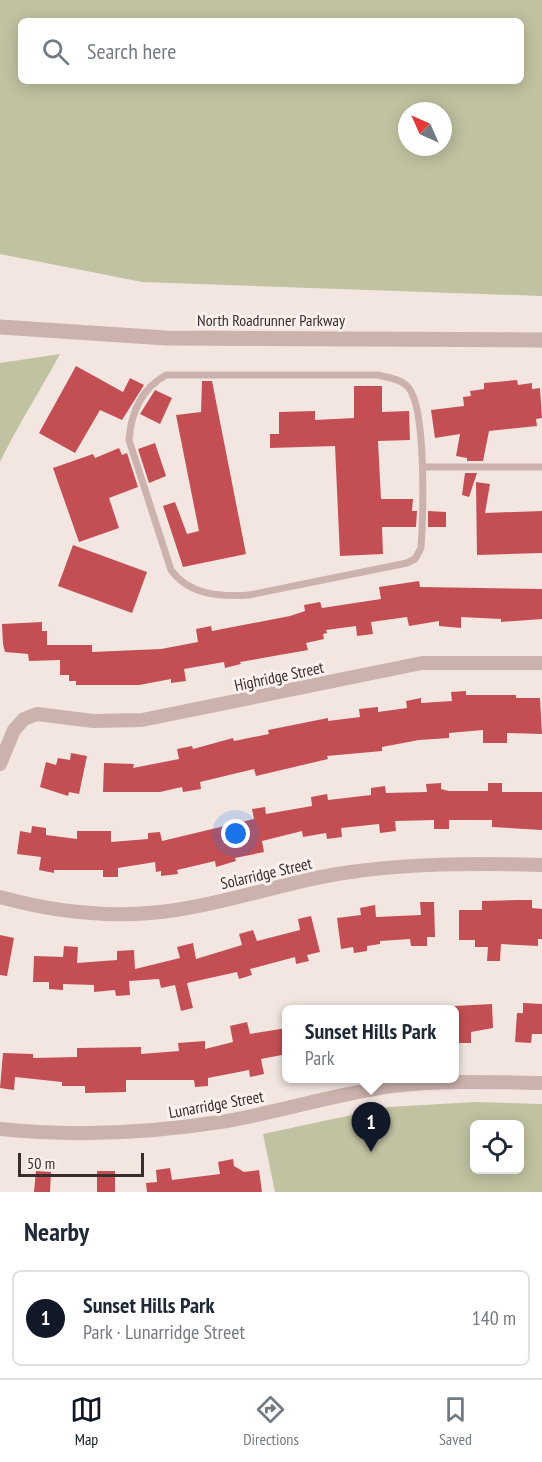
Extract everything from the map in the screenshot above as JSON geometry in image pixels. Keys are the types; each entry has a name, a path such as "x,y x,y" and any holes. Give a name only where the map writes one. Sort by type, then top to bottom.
{"street":[{"name":"North Roadrunner Parkway","path":"0,327 166,338 542,340"},
{"name":"Highridge Street","path":"0,764 20,715 45,713 93,721 142,720 422,663 542,663"},
{"name":"Solarridge Street","path":"0,897 84,913 143,913 177,910 306,879 360,871 446,865 542,865"},
{"name":"Lunarridge Street","path":"459,1082 542,1083"},
{"name":"Lunarridge Street","path":"0,1129 89,1134 156,1130 228,1120 335,1096 392,1087 447,1083"}],"lane":[{"path":"166,375 378,375 399,380 409,387 415,398 424,467 421,548 415,559 407,563 229,596 192,589 178,580 171,570 129,440 131,419 151,384 166,375"},
{"path":"424,467 530,469 542,467"}],"green space":[{"path":"0,0 542,0 542,296 142,282 0,254"},
{"path":"60,354 14,435 0,462 0,363"},
{"path":"475,1102 542,1104 542,1192 275,1192 263,1134 389,1107"}],"building":[{"path":"76,366 123,392 130,378 144,385 122,420 100,410 75,453 39,433"},
{"path":"517,380 518,385 532,383 532,389 540,388 542,418 536,419 537,426 489,431 483,461 467,461 467,458 456,456 460,434 435,438 431,410 464,406 463,397 471,396 470,391 484,389 484,383"},
{"path":"202,381 212,381 246,554 183,567 163,506 175,502 187,534 199,531 176,415 201,412"},
{"path":"354,386 382,386 382,412 409,411 410,440 378,441 381,499 413,499 412,511 417,511 416,527 382,527 383,554 340,556 335,446 270,448 270,434 279,434 279,412 315,411 315,420 354,418"},
{"path":"155,390 172,398 160,424 140,414"},
{"path":"155,443 166,476 149,483 138,449"},
{"path":"119,448 122,455 127,453 138,487 109,498 119,528 79,542 53,468 93,454 95,458"},
{"path":"465,473 477,473 469,497 462,495"},
{"path":"476,482 490,484 485,513 542,511 542,553 477,555"},
{"path":"428,511 446,512 446,527 428,527"},
{"path":"73,545 147,572 132,613 58,586"},
{"path":"419,581 420,587 542,589 542,619 501,622 501,619 461,617 461,628 439,626 439,621 409,626 407,617 371,622 373,634 357,636 356,626 326,630 327,633 323,634 324,639 306,643 308,650 240,662 241,664 225,668 224,662 184,669 186,681 171,683 171,679 139,685 76,685 76,681 69,681 69,675 60,675 60,660 29,661 28,654 5,652 3,644 2,624 42,622 42,631 47,631 47,645 92,645 92,652 161,649 198,642 196,629 211,626 212,631 290,616 305,611 304,605 320,602 322,608 381,599 379,587"},
{"path":"466,691 466,695 516,695 516,698 540,698 542,734 507,733 507,743 483,743 483,730 449,733 449,738 419,740 382,747 382,751 327,756 328,759 256,776 254,769 200,782 201,789 183,792 182,787 160,792 103,792 104,763 134,764 133,768 179,759 177,749 192,746 193,749 233,738 234,741 269,734 268,730 328,718 328,721 360,717 359,709 378,707 378,712 407,708 406,701 421,698 421,703 452,701 451,692"},
{"path":"71,753 87,756 79,794 69,792 68,796 40,787 46,762 56,765 58,758 70,760"},
{"path":"441,783 441,789 449,791 488,791 488,783 502,783 502,792 542,792 542,830 492,827 492,820 449,820 449,829 434,829 434,820 395,821 396,831 380,833 379,824 341,828 342,837 327,839 326,833 303,837 302,831 262,841 264,852 235,858 236,861 216,867 215,861 177,870 178,874 161,876 161,871 156,872 155,862 118,868 118,877 103,877 103,870 54,870 54,873 39,870 41,857 17,854 20,831 31,833 32,826 46,828 46,835 77,839 77,831 111,831 111,842 148,839 148,833 160,832 162,841 254,819 252,809 265,807 266,814 312,806 311,797 327,794 328,800 371,795 371,788 385,786 386,793 427,792 426,784"},
{"path":"532,900 532,908 542,909 542,939 538,939 538,946 501,944 500,961 487,961 488,947 475,947 475,940 459,940 459,910 482,910 482,901"},
{"path":"420,902 434,902 435,937 427,937 427,946 411,946 410,939 380,941 380,944 367,946 367,951 354,953 353,947 341,949 337,918 361,915 360,908 375,905 376,917 421,915"},
{"path":"311,916 320,952 307,955 309,961 296,964 295,957 250,969 252,975 239,979 237,972 187,983 193,1008 181,1011 175,985 161,988 159,979 129,981 130,995 116,996 115,990 94,992 94,985 63,984 63,990 49,989 49,982 33,982 34,956 63,957 64,946 78,947 77,963 117,960 117,951 134,950 135,969 180,958 177,947 193,943 196,959 242,945 239,934 253,930 257,941 300,930 298,919"},
{"path":"0,935 14,938 7,976 0,975"},
{"path":"523,1003 542,1004 542,1034 532,1034 531,1043 515,1042 517,1013 523,1013"},
{"path":"492,1004 493,1028 471,1032 471,1043 459,1043 459,1006"},
{"path":"247,1022 250,1034 282,1029 282,1055 261,1059 264,1074 250,1077 249,1070 208,1078 208,1086 195,1087 194,1080 126,1080 126,1092 85,1093 85,1086 62,1086 62,1082 15,1077 14,1090 0,1088 3,1053 33,1054 33,1058 77,1057 77,1048 141,1047 141,1054 179,1051 178,1043 205,1041 205,1049 233,1042 230,1026"},
{"path":"233,1159 234,1166 244,1172 259,1170 262,1192 147,1192 146,1183 157,1182 156,1170 170,1168 172,1180 220,1174 218,1162"},
{"path":"36,1171 51,1172 50,1192 34,1192"},
{"path":"97,1171 115,1171 115,1192 97,1192"}],"place":[{"name":"Sunset Hills Park","path":"371,1152"}]}
